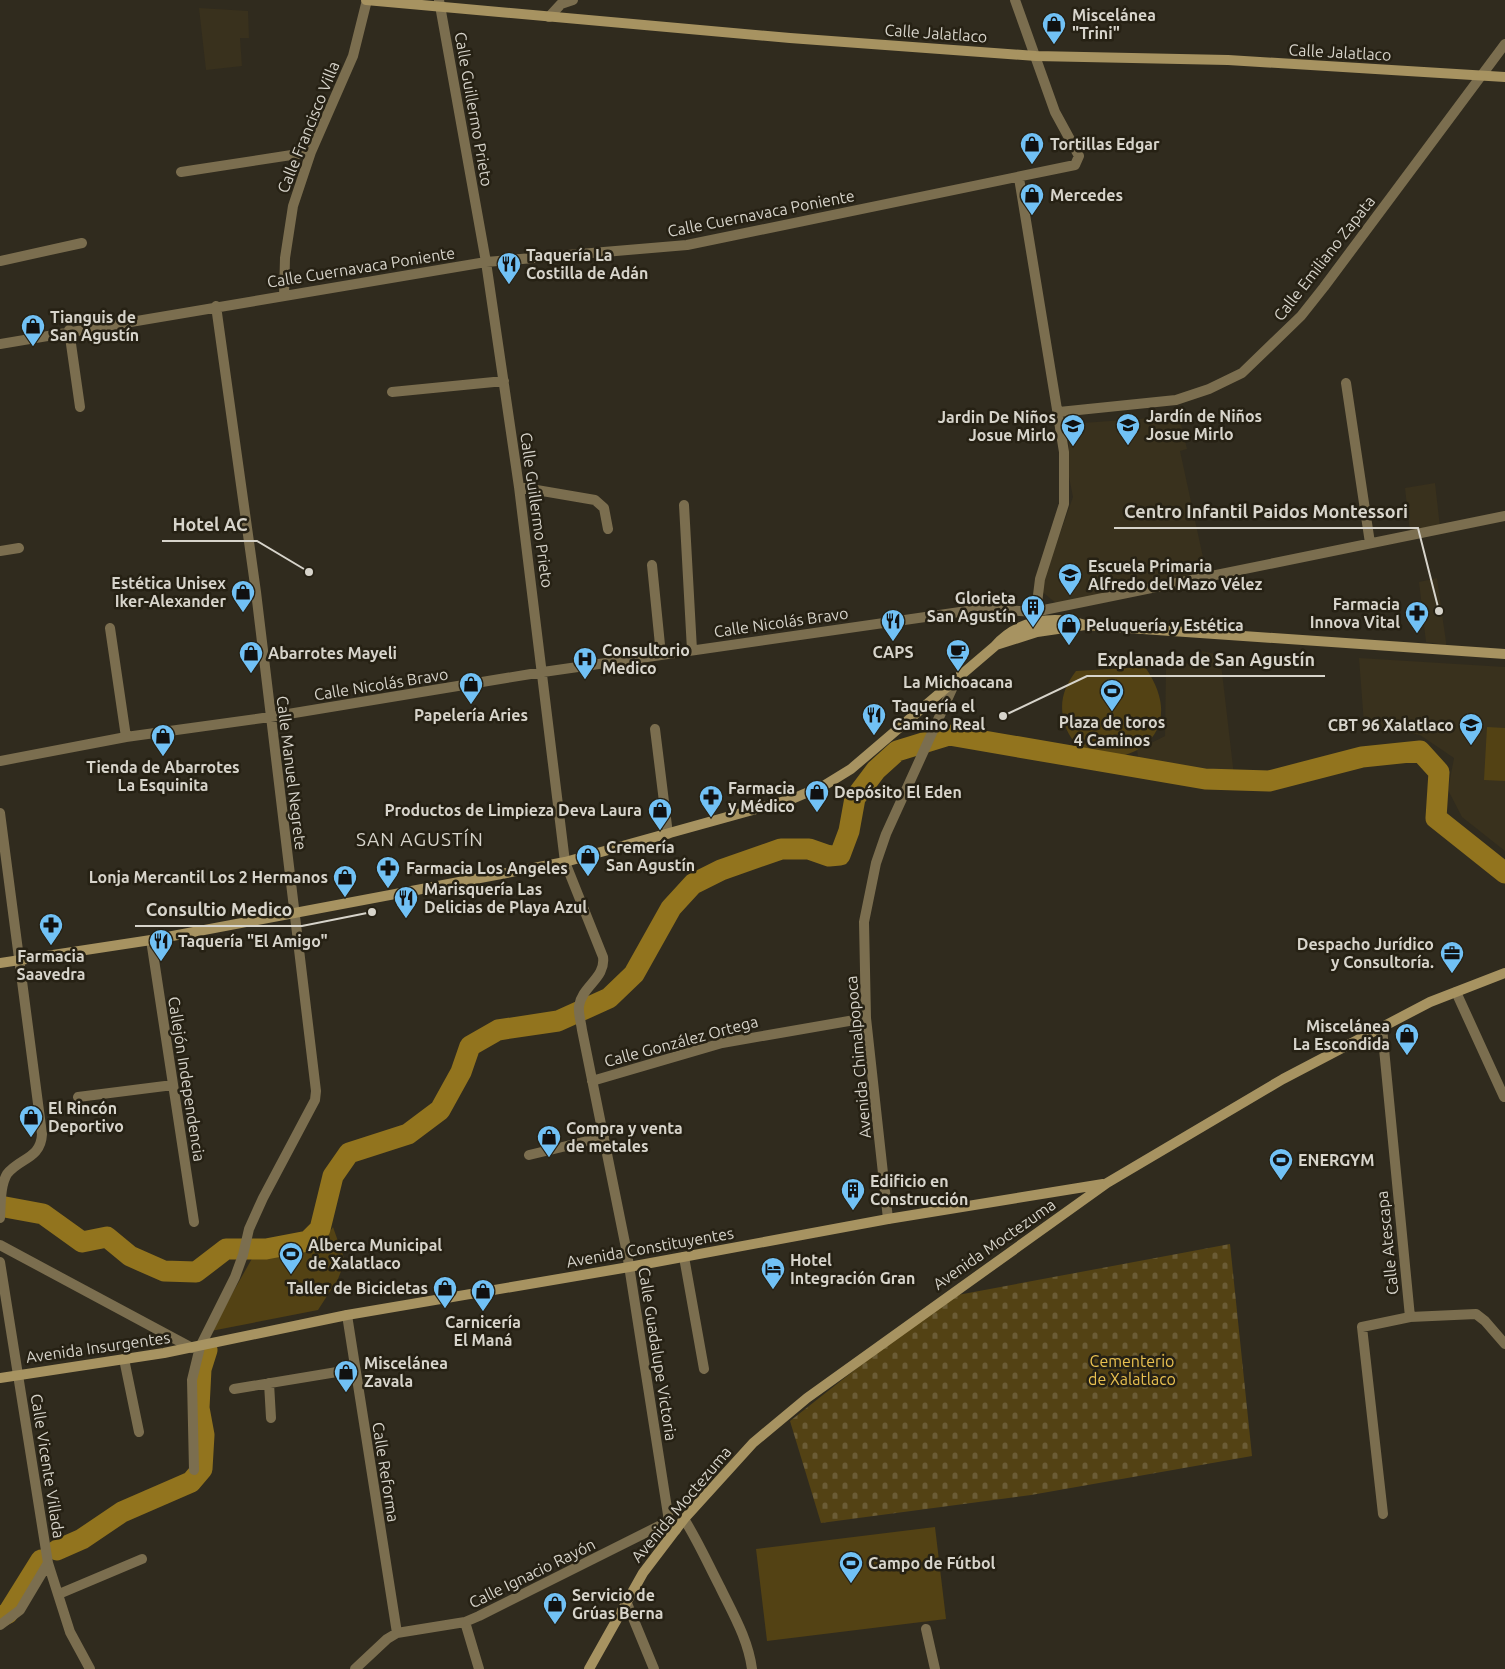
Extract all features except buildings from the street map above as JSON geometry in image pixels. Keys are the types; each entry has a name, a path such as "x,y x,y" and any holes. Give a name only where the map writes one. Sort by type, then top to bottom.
{"main road":[{"name":"Calle Jalatlaco","path":"366,0 440,3 549,17 1036,56 1228,60 1505,77"},
{"path":"0,963 151,940 565,862 792,799 825,785 851,769 995,646 1005,634 1034,618 1060,620 1085,625 1505,654"},
{"path":"995,646 1037,632 1085,625"},
{"name":"Avenida Moctezuma","path":"589,1669 643,1573 684,1519 753,1442 807,1398 1107,1183 1283,1079 1430,1002 1505,973"},
{"name":"Avenida Constituyentes","path":"196,1348 347,1315 629,1267 888,1219 1107,1183"},
{"name":"Avenida Insurgentes","path":"0,1378 196,1348"}],"street":[{"name":"Calle Francisco Villa","path":"284,296 285,258 291,214 311,152 353,56 366,0"},
{"path":"549,17 561,4 573,0"},
{"path":"1015,0 1036,56"},
{"name":"Calle Guillermo Prieto","path":"440,3 486,262 504,381 543,672 565,862 604,964 602,971 584,994 579,1006"},
{"name":"Calle Emiliano Zapata","path":"1059,412 1176,400 1209,389 1242,372 1301,316 1505,44"},
{"name":"Calle Cuernavaca Poniente","path":"0,344 69,330 486,262 687,245 1069,167 1079,160 1077,152 1055,112 1036,56"},
{"path":"181,172 311,152"},
{"path":"1019,178 1059,412 1064,452 1064,504 1040,579 1034,618"},
{"path":"0,261 82,242"},
{"name":"Calle Manuel Negrete","path":"196,1348 235,1277 244,1255 249,1229 315,1100 316,1091 256,592 216,306"},
{"path":"69,330 80,407"},
{"path":"392,392 504,381"},
{"path":"1346,383 1370,543"},
{"path":"519,487 595,500 604,508 608,529"},
{"path":"684,505 692,650"},
{"name":"Calle Nicolás Bravo","path":"0,761 126,737 270,717 543,672 974,610 993,609 1034,618 1370,543 1505,516"},
{"path":"0,551 19,548"},
{"path":"652,565 661,654"},
{"path":"110,628 126,737"},
{"name":"Avenida Chimalpopoca","path":"888,1219 866,1018 864,922 871,886 886,834 957,678"},
{"path":"655,729 668,834"},
{"path":"0,813 21,960 42,1140 34,1155 6,1175 1,1195 0,1216"},
{"name":"Callejón Independencia","path":"151,940 194,1222"},
{"path":"1456,992 1504,1097"},
{"name":"Calle Guadalupe Victoria","path":"579,1006 582,1030 629,1267 669,1520 676,1530"},
{"name":"Calle González Ortega","path":"592,1081 730,1041 866,1018"},
{"name":"Calle Atescapa","path":"1382,1028 1410,1316 1476,1314 1505,1344"},
{"path":"78,1097 173,1085"},
{"path":"529,1155 604,1137"},
{"path":"0,1245 196,1348 192,1380 194,1470"},
{"path":"684,1257 704,1369"},
{"name":"Calle Vicente Villada","path":"0,1262 48,1563 70,1632 90,1669"},
{"name":"Calle Reforma","path":"347,1315 397,1633"},
{"path":"1383,1514 1362,1327 1410,1316"},
{"path":"124,1359 139,1432"},
{"path":"234,1388 356,1369"},
{"path":"269,1383 271,1418"},
{"path":"684,1519 694,1535 740,1628 747,1644 752,1669"},
{"name":"Calle Ignacio Rayón","path":"355,1669 387,1639 397,1633 465,1622 669,1520"},
{"path":"58,1594 142,1559"},
{"path":"0,1625 20,1610 48,1563"},
{"path":"626,1601 654,1669"},
{"path":"465,1622 479,1669"},
{"path":"926,1629 935,1669"}],"shaded area":[{"path":"199,8 248,11 249,38 240,38 242,66 206,70"},
{"path":"1179,416 1187,449 1180,451 1206,571 1057,604 1040,590 1073,497 1069,477 1069,424"},
{"path":"1435,483 1440,527 1410,533 1405,488"},
{"path":"1437,578 1446,645 1426,642 1419,582"},
{"path":"1202,651 1220,655 1235,784 1141,776 1137,750 1165,736 1166,665 1203,662"},
{"name":"CBT 96 Xalatlaco","path":"1359,658 1505,667 1505,851 1462,817 1448,790 1454,758 1420,735 1364,724"}],"green space":[{"name":"Plaza de toros 4 Caminos","path":"1145,667 1159,697 1160,721 1150,740 1133,752 1112,757 1092,754 1075,742 1064,721 1062,701 1068,683 1076,671"},
{"path":"1487,727 1505,728 1505,781 1484,780"},
{"name":"Alberca Municipal de Xalatlaco","path":"333,1227 345,1261 338,1279 318,1310 211,1331 254,1255 289,1254 308,1250 325,1238"},
{"name":"Cementerio de Xalatlaco","path":"1230,1244 1252,1456 1031,1495 821,1523 790,1421 947,1297"},
{"name":"Campo de Fútbol","path":"935,1527 946,1619 767,1641 756,1549"}],"waterway":[{"path":"0,1206 43,1214 82,1242 107,1237 130,1256 164,1271 196,1272 226,1249 266,1249 308,1241 320,1229 333,1176 349,1153 408,1134 440,1110 461,1072 470,1046 498,1030 558,1021 609,998 634,974 671,908 693,884 721,870 781,849 809,849 829,856 840,855 849,831 855,798 876,770 897,751 949,735 1205,779 1269,781 1362,757 1420,751 1439,772 1436,818 1505,873"},
{"path":"57,1550 82,1539 122,1512 191,1482 202,1469 204,1435 199,1408 201,1369 207,1350"},
{"path":"0,1617 8,1613 41,1560"}],"place":[{"name":"Miscelánea \"Trini\"","path":"1054,45"},
{"name":"Tortillas Edgar","path":"1032,165"},
{"name":"Mercedes","path":"1032,216"},
{"name":"Taquería La Costilla de Adán","path":"509,285"},
{"name":"Tianguis de San Agustín","path":"33,347"},
{"name":"Jardín de Niños Josue Mirlo","path":"1128,446"},
{"name":"Jardin De Niños Josue Mirlo","path":"1073,447"},
{"name":"Hotel AC","path":"309,572"},
{"name":"Escuela Primaria Alfredo del Mazo Vélez","path":"1070,596"},
{"name":"Centro Infantil Paidos Montessori","path":"1439,611"},
{"name":"Estética Unisex Iker-Alexander","path":"243,613"},
{"name":"Glorieta San Agustín","path":"1033,628"},
{"name":"Farmacia Innova Vital","path":"1417,634"},
{"name":"CAPS","path":"893,642"},
{"name":"Peluquería y Estética","path":"1069,646"},
{"name":"La Michoacana","path":"958,672"},
{"name":"Abarrotes Mayeli","path":"251,674"},
{"name":"Consultorio Medico","path":"585,680"},
{"name":"Papelería Aries","path":"471,705"},
{"name":"Plaza de toros 4 Caminos","path":"1112,712"},
{"name":"Explanada de San Agustín","path":"1003,716"},
{"name":"Taquería el Camino Real","path":"874,736"},
{"name":"CBT 96 Xalatlaco","path":"1471,746"},
{"name":"Tienda de Abarrotes La Esquinita","path":"163,757"},
{"name":"Depósito El Eden","path":"817,813"},
{"name":"Farmacia y Médico","path":"711,818"},
{"name":"Productos de Limpieza Deva Laura","path":"660,831"},
{"name":"Cremería San Agustín","path":"588,877"},
{"name":"Farmacia Los Angeles","path":"388,889"},
{"name":"Lonja Mercantil Los 2 Hermanos","path":"345,898"},
{"name":"Consultio Medico","path":"372,912"},
{"name":"Marisquería Las Delicias de Playa Azul","path":"406,919"},
{"name":"Farmacia Saavedra","path":"51,946"},
{"name":"Taquería \"El Amigo\"","path":"161,962"},
{"name":"Despacho Jurídico y Consultoría.","path":"1452,974"},
{"name":"Miscelánea La Escondida","path":"1407,1056"},
{"name":"El Rincón Deportivo","path":"31,1138"},
{"name":"Compra y venta de metales","path":"549,1158"},
{"name":"ENERGYM","path":"1281,1181"},
{"name":"Edificio en Construcción","path":"853,1211"},
{"name":"Alberca Municipal de Xalatlaco","path":"291,1275"},
{"name":"Hotel Integración Gran","path":"773,1290"},
{"name":"Taller de Bicicletas","path":"445,1309"},
{"name":"Carnicería El Maná","path":"483,1312"},
{"name":"Miscelánea Zavala","path":"346,1393"},
{"name":"Campo de Fútbol","path":"851,1584"},
{"name":"Servicio de Grúas Berna","path":"555,1625"}],"district":[{"name":"SAN AGUSTÍN","path":"420,839"}]}
